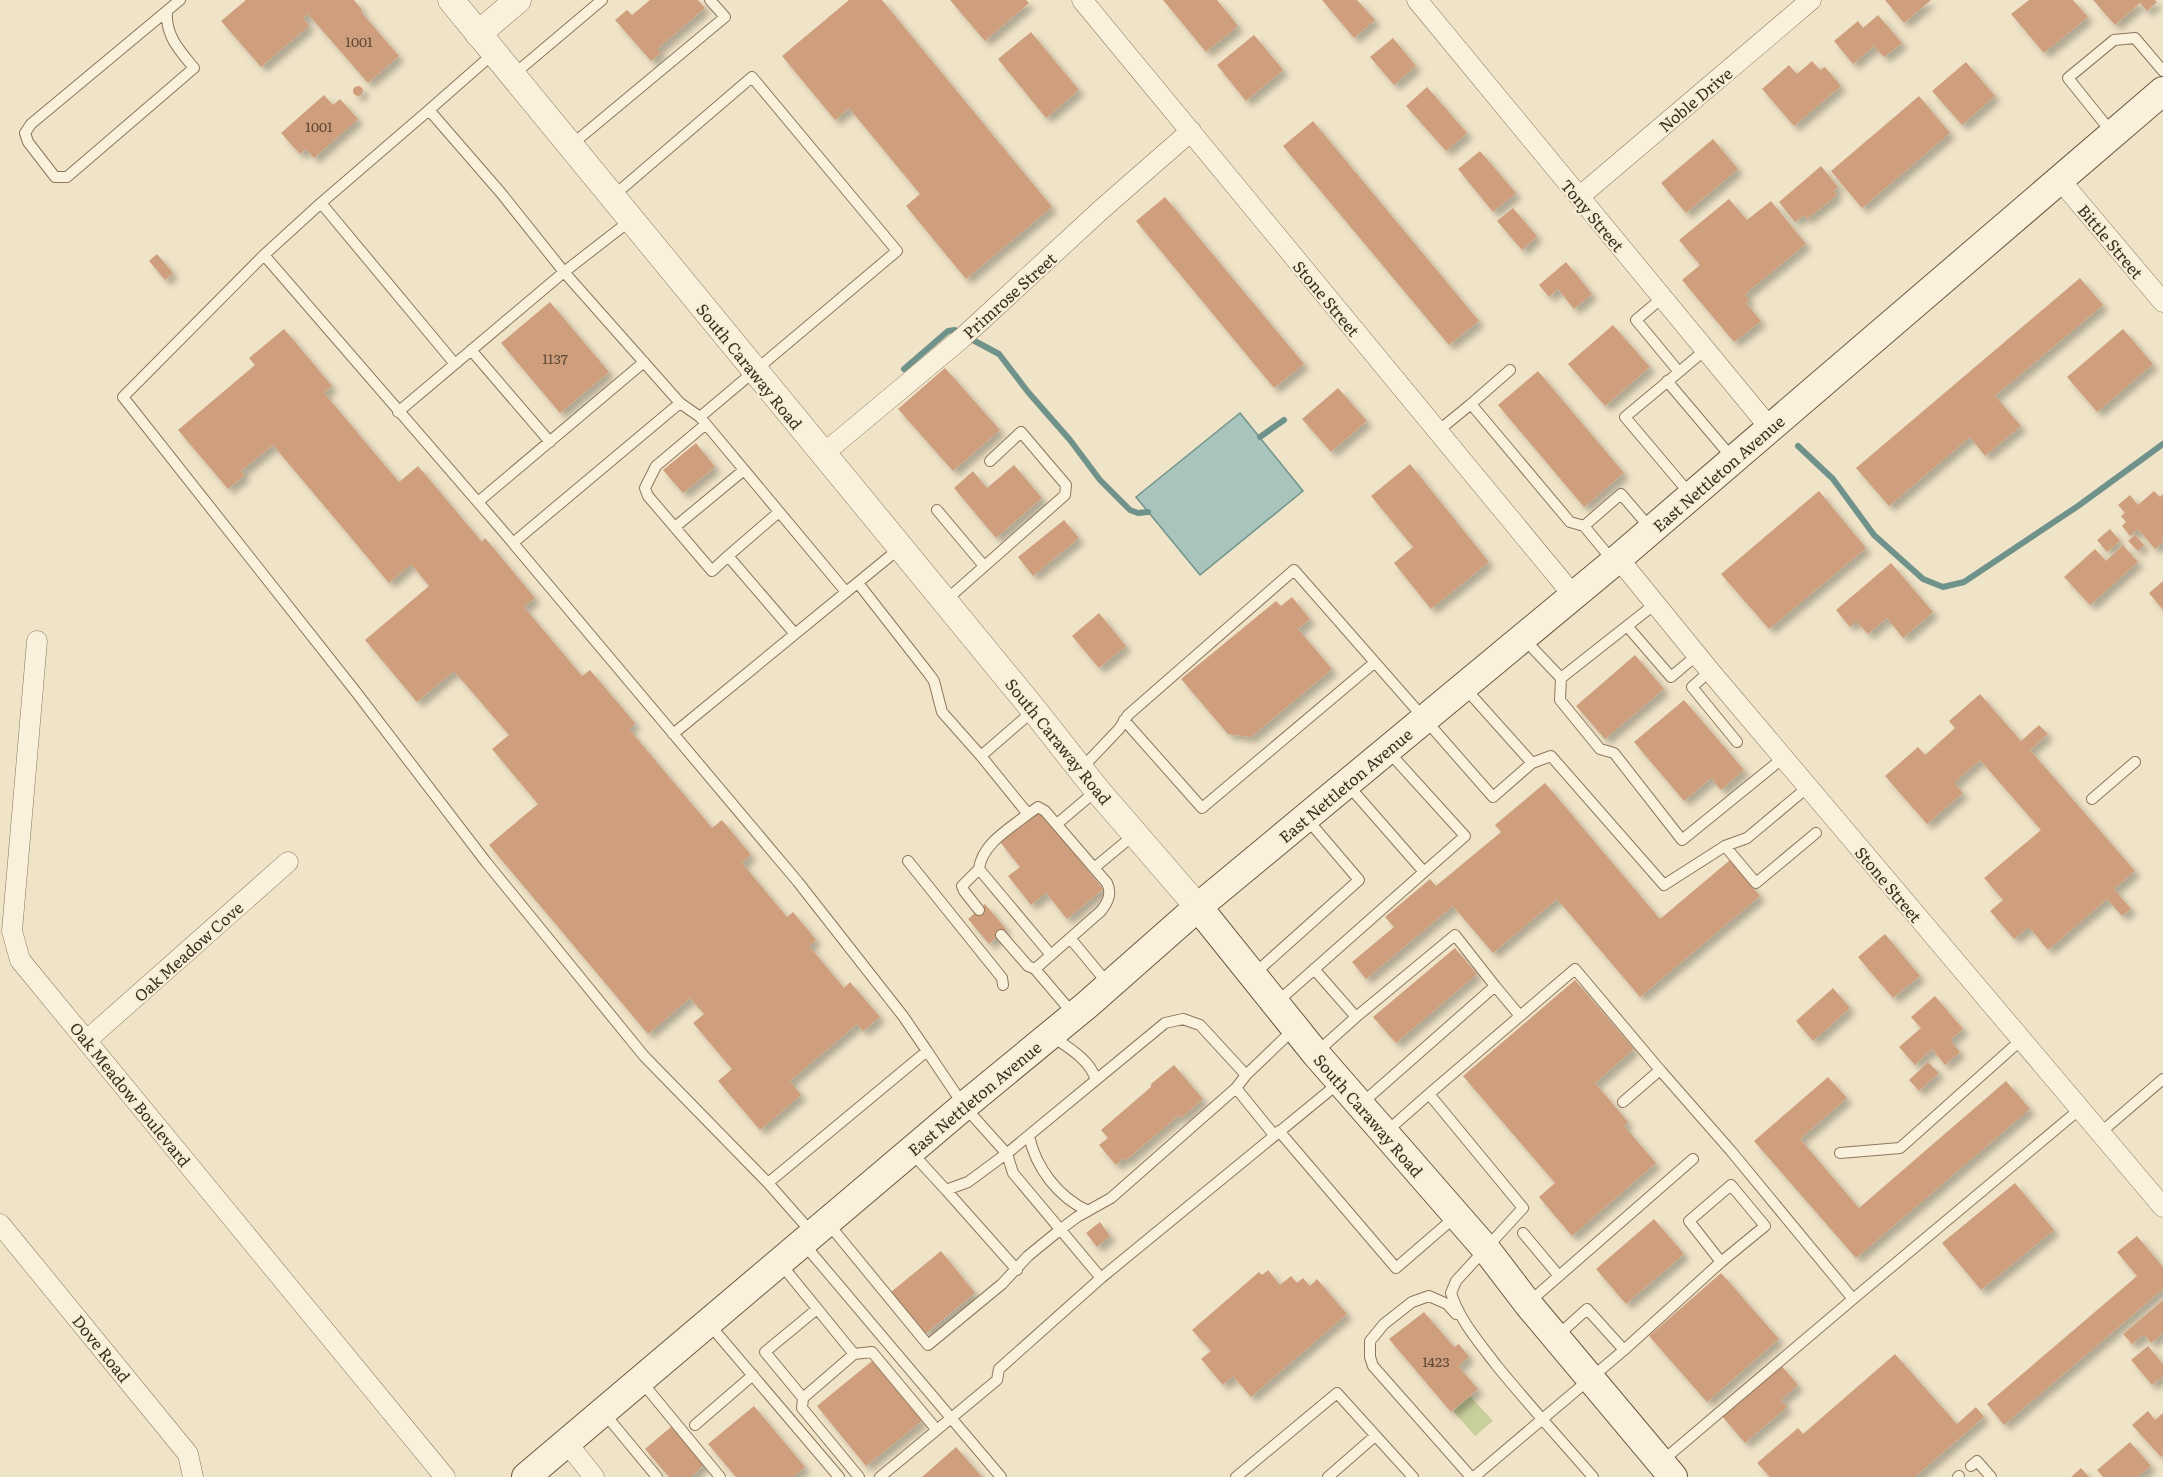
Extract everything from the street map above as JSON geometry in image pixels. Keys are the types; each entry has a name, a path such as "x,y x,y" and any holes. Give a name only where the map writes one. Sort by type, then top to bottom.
{"main road":[{"name":"East Nettleton Avenue","path":"526,1477 1074,1015 1198,907 1652,530 2163,91"},
{"name":"South Caraway Road","path":"1198,907 1316,1054 1486,1249 1528,1304 1667,1470"}],"street":[{"name":"South Caraway Road","path":"451,0 1034,710 1097,790 1198,907"},
{"path":"486,44 518,0"},
{"name":"Stone Street","path":"1082,0 1574,595"},
{"name":"Tony Street","path":"1417,0 1770,429"},
{"name":"Noble Drive","path":"1579,197 1811,0"},
{"name":"Primrose Street","path":"823,454 962,338 1103,208 1191,131"},
{"name":"Bittle Street","path":"2060,180 2163,302"},
{"name":"Stone Street","path":"1616,560 2163,1207"},
{"name":"Oak Meadow Boulevard","path":"37,641 12,931 20,960 445,1477"},
{"name":"Oak Meadow Cove","path":"87,1040 288,862"},
{"name":"Dove Road","path":"0,1224 188,1454 193,1477"},
{"path":"567,1443 594,1477"}],"lane":[{"path":"167,11 166,24 174,44 194,68 67,177 55,177 28,142 25,133 30,124 180,0"},
{"path":"513,76 602,0"},
{"path":"570,146 725,17 710,0"},
{"path":"2114,134 2068,78 2114,40 2135,38 2163,71"},
{"path":"486,44 429,110 264,255 123,397 356,692 486,862 644,1056 814,1233 928,1345 1002,1284 1028,1256 1061,1229 1111,1198 1236,1088 1246,1075 1295,1028"},
{"path":"612,197 752,77 897,251 754,371 656,466 645,488 648,496 712,571 779,512"},
{"path":"429,110 501,193 564,272 680,403 703,421 846,592"},
{"path":"321,203 455,364"},
{"path":"399,412 564,272 631,220"},
{"path":"264,255 513,543 798,882 908,1023 964,1106 1006,1154 1013,1173 1101,1278"},
{"path":"1662,298 1636,320 1678,372"},
{"path":"471,350 550,442"},
{"path":"1691,495 1625,417 1705,350"},
{"path":"478,502 644,362"},
{"path":"1438,431 1510,370"},
{"path":"1667,381 1733,460"},
{"path":"513,543 680,403"},
{"path":"1471,404 1570,522 1584,526 1616,560"},
{"path":"945,602 1065,495 1066,485 1021,432 990,460"},
{"path":"675,527 744,470"},
{"path":"1584,526 1621,494 1652,530"},
{"path":"937,510 984,566"},
{"path":"673,734 900,548"},
{"path":"728,556 795,634"},
{"path":"1081,769 1119,729 1128,715 1294,570 1492,797 1532,763 1551,756 1664,885 1725,846 1748,838 1808,787"},
{"path":"858,583 934,681 942,712 1028,814"},
{"path":"1561,678 1655,604"},
{"path":"1627,626 1671,677 1697,655"},
{"path":"1523,637 1561,678 1560,700 1600,749 1614,753 1682,840 1783,758"},
{"path":"1124,720 1202,808 1374,663"},
{"path":"1692,687 1710,671"},
{"path":"1678,672 1737,742"},
{"path":"1464,687 1532,763"},
{"path":"981,756 1034,710"},
{"path":"1276,1003 1465,836 1387,750"},
{"path":"2092,799 2135,762"},
{"path":"1347,784 1424,872"},
{"path":"1057,824 1097,790"},
{"path":"979,910 962,886 980,869 981,859 998,837 1038,807 1042,808 1110,890 1107,903 1035,969"},
{"path":"1254,974 1359,880 1306,817"},
{"path":"1725,846 1756,882 1815,833"},
{"path":"1094,868 1135,834"},
{"path":"908,861 1002,978 1004,985"},
{"path":"980,869 1052,955"},
{"path":"1001,934 1028,966 1035,969 1074,1015"},
{"path":"1316,1054 1356,1017 1455,935 1520,1016"},
{"path":"1070,938 1109,985"},
{"path":"1314,969 1356,1017"},
{"path":"1385,1133 1575,969 1853,1299"},
{"path":"1361,1104 1495,986"},
{"path":"946,1190 968,1182 1006,1154 1165,1023 1183,1019 1200,1025 1246,1075"},
{"path":"1050,1035 1070,1048 1085,1062 1096,1080"},
{"path":"1840,1153 1900,1148 2021,1040"},
{"path":"768,1183 927,1051"},
{"path":"1623,1102 1660,1070"},
{"path":"2100,1133 2163,1079"},
{"path":"880,1477 997,1380 999,1369 1101,1278 1341,1082"},
{"path":"1236,1088 1396,1268 1456,1217"},
{"path":"1429,1094 1523,1208 1456,1281 1451,1293 1457,1312 1470,1331"},
{"path":"1667,1470 1853,1299 2080,1109"},
{"path":"1029,1136 1033,1154 1044,1173 1076,1205 1088,1211"},
{"path":"911,1151 1017,1270"},
{"path":"1528,1304 1693,1159"},
{"path":"1593,1477 1542,1419 1447,1304 1429,1296 1412,1302 1384,1324 1370,1341 1370,1357 1373,1366 1472,1477 1542,1419 1590,1379 1624,1350 1721,1262 1765,1226 1731,1185 1689,1221 1721,1262"},
{"path":"1746,1203 1762,1189"},
{"path":"814,1233 950,1418 1001,1477"},
{"path":"1523,1233 1559,1276"},
{"path":"780,1262 854,1354"},
{"path":"817,1309 765,1352 802,1398 802,1408 859,1477"},
{"path":"1556,1337 1587,1309 1624,1350"},
{"path":"708,1323 837,1476"},
{"path":"802,1398 854,1354 872,1352 936,1429"},
{"path":"695,1425 753,1375"},
{"path":"641,1380 720,1477"},
{"path":"1236,1477 1337,1393 1413,1477"},
{"path":"604,1413 657,1477"},
{"path":"1328,1477 1375,1436"},
{"path":"1971,1466 1977,1461 1991,1477"}],"green space":[{"path":"1470,1396 1493,1421 1475,1436 1453,1411"}],"water":[{"path":"1240,413 1303,491 1200,575 1136,497"}],"building":[{"path":"246,0 354,0 362,10 361,12 399,56 368,83 308,14 303,18 309,26 261,67 221,21"},
{"path":"650,0 698,0 705,8 657,49 661,53 651,61 615,20 627,10 632,15"},
{"path":"849,0 882,0 1052,207 966,279 906,206 920,194 849,108 835,120 782,56"},
{"path":"950,0 1026,0 1029,3 985,41"},
{"path":"1163,0 1217,0 1238,26 1206,52"},
{"path":"1322,0 1357,0 1375,20 1354,38"},
{"path":"1885,0 1931,0 1904,23"},
{"path":"2029,0 2073,0 2088,17 2044,53 2011,14"},
{"path":"2093,0 2155,0 2157,2 2147,11 2140,3 2115,25"},
{"path":"1878,15 1902,43 1884,57 1874,46 1853,64 1834,41 1858,21 1863,28"},
{"path":"1031,32 1079,90 1046,118 998,59"},
{"path":"1254,35 1283,70 1246,101 1217,65"},
{"path":"1393,38 1416,66 1394,85 1370,57"},
{"path":"1812,61 1820,70 1825,67 1841,86 1794,126 1762,89 1789,65 1797,74"},
{"path":"1966,62 1995,96 1962,125 1932,91"},
{"path":"358,86 363,91 358,96 353,91"},
{"path":"1427,87 1467,133 1446,151 1406,106"},
{"path":"324,95 333,105 340,99 358,119 314,158 306,149 300,154 281,133"},
{"path":"1919,96 1950,133 1862,208 1831,171"},
{"path":"1313,121 1479,321 1449,345 1283,146"},
{"path":"1713,139 1738,169 1686,213 1661,183"},
{"path":"1480,151 1516,193 1493,212 1458,169"},
{"path":"1821,166 1838,187 1834,191 1837,195 1807,219 1804,215 1795,222 1779,202"},
{"path":"1165,197 1304,364 1274,388 1136,221"},
{"path":"1729,199 1747,220 1771,201 1806,244 1745,294 1749,300 1746,303 1761,321 1734,342 1682,280 1700,265 1679,240"},
{"path":"1513,208 1537,236 1522,250 1497,221"},
{"path":"157,254 173,273 165,280 149,261"},
{"path":"1566,262 1592,294 1574,309 1558,289 1549,297 1539,285"},
{"path":"2080,278 2103,305 1995,396 2021,426 1985,456 1970,437 1889,506 1856,468"},
{"path":"550,302 609,372 560,413 501,343"},
{"path":"1613,325 1650,367 1605,406 1568,364"},
{"path":"284,329 332,386 324,393 399,482 418,466 482,542 485,538 535,598 524,607 582,676 590,670 635,723 629,729 712,828 722,820 751,855 742,863 787,917 793,912 816,940 809,946 844,988 850,982 880,1017 863,1031 857,1024 790,1081 801,1095 760,1130 718,1081 732,1069 693,1023 704,1014 690,998 648,1034 489,845 538,804 492,749 509,735 454,671 417,702 365,640 429,586 411,564 389,583 273,445 241,471 245,475 228,489 178,430 255,365 249,358"},
{"path":"2123,329 2153,364 2097,412 2067,377"},
{"path":"945,368 1000,430 953,471 898,409"},
{"path":"1538,371 1624,473 1584,507 1498,405"},
{"path":"1338,388 1367,421 1331,452 1302,419"},
{"path":"696,443 715,467 683,493 663,470"},
{"path":"1410,464 1489,562 1431,609 1394,563 1413,547 1371,496"},
{"path":"1014,465 1042,498 996,538 954,488 973,471 987,488"},
{"path":"1819,491 1866,548 1769,629 1721,574"},
{"path":"2154,491 2160,497 2163,494 2163,542 2155,549 2138,529 2130,536 2122,526 2126,522 2121,516 2125,513 2118,505 2130,495 2138,505"},
{"path":"1064,520 1079,538 1033,576 1018,557"},
{"path":"2110,529 2120,541 2107,552 2097,540"},
{"path":"2135,535 2144,545 2138,551 2128,541"},
{"path":"2123,545 2138,562 2090,605 2064,577 2095,549 2106,561"},
{"path":"1891,563 1933,612 1903,638 1887,618 1868,634 1856,621 1850,627 1836,610"},
{"path":"2163,581 2163,610 2149,593"},
{"path":"1292,597 1310,619 1298,629 1332,669 1251,737 1228,734 1181,679 1276,601 1281,606"},
{"path":"1099,613 1126,646 1099,668 1072,636"},
{"path":"1635,655 1664,689 1605,739 1576,706"},
{"path":"1980,694 2021,741 2039,725 2048,734 2030,750 2135,871 2114,889 2131,909 2122,916 2107,899 2048,950 2029,927 2014,939 1990,911 2003,900 1984,878 2041,830 1980,760 1954,783 1963,793 1927,824 1885,776 1918,747 1925,755 1955,728 1949,721"},
{"path":"1684,700 1744,770 1721,790 1711,778 1684,801 1634,742"},
{"path":"1545,783 1660,919 1730,860 1760,896 1640,997 1557,899 1493,953 1453,906 1366,979 1352,962 1394,927 1385,917 1430,879 1436,886 1501,832 1495,825"},
{"path":"1039,810 1103,889 1067,919 1046,893 1031,905 1008,876 1020,867 1000,842"},
{"path":"985,904 1006,929 989,944 968,919"},
{"path":"1885,934 1920,976 1893,998 1858,957"},
{"path":"1455,948 1477,974 1396,1043 1373,1017"},
{"path":"1575,980 1634,1049 1595,1083 1628,1122 1624,1126 1656,1163 1572,1236 1539,1197 1555,1183 1463,1076"},
{"path":"1833,988 1850,1008 1813,1041 1796,1021"},
{"path":"1935,996 1963,1029 1950,1040 1960,1052 1945,1065 1932,1049 1915,1065 1899,1047 1921,1028 1911,1017"},
{"path":"1928,1062 1939,1073 1919,1091 1909,1080"},
{"path":"1174,1065 1203,1099 1181,1118 1179,1115 1126,1160 1124,1158 1116,1165 1099,1145 1108,1138 1101,1130"},
{"path":"1828,1077 1847,1098 1800,1139 1859,1208 2006,1081 2030,1109 1856,1258 1754,1141"},
{"path":"2015,1183 2054,1230 1981,1290 1942,1243"},
{"path":"1654,1219 1684,1254 1626,1304 1596,1269"},
{"path":"1100,1222 1110,1236 1097,1247 1086,1233"},
{"path":"2137,1236 2163,1267 2163,1289 2004,1425 1987,1404 2137,1276 2117,1252"},
{"path":"941,1251 975,1293 925,1334 891,1292"},
{"path":"1268,1270 1280,1285 1291,1276 1297,1283 1303,1278 1310,1286 1317,1279 1347,1314 1251,1397 1233,1376 1223,1385 1201,1359 1211,1351 1192,1330 1259,1272 1262,1275"},
{"path":"1721,1273 1779,1339 1707,1402 1649,1336"},
{"path":"2163,1300 2163,1333 2151,1343 2144,1334 2132,1344 2123,1334"},
{"path":"1424,1312 1454,1347 1459,1344 1469,1357 1458,1366 1478,1389 1451,1412 1389,1339"},
{"path":"2148,1346 2163,1364 2163,1376 2152,1385 2131,1360"},
{"path":"1895,1354 1957,1424 1976,1407 1984,1417 1915,1477 1770,1477 1757,1463 1798,1428 1803,1434"},
{"path":"872,1361 922,1421 866,1466 817,1406"},
{"path":"1780,1364 1798,1385 1781,1400 1787,1407 1745,1443 1721,1415"},
{"path":"754,1406 805,1467 793,1477 736,1477 708,1444"},
{"path":"2148,1411 2155,1420 2163,1413 2163,1455 2161,1457 2132,1425"},
{"path":"672,1426 705,1464 691,1477 669,1477 645,1449"},
{"path":"2130,1442 2151,1466 2137,1477 2103,1477 2097,1470"},
{"path":"956,1447 982,1477 922,1477"},
{"path":"2081,1468 2089,1477 2071,1477"}],"waterway":[{"path":"904,369 948,331 955,330"},
{"path":"971,339 999,354 1100,480 1130,510 1138,513 1148,512"},
{"path":"1260,437 1284,420"},
{"path":"1798,446 1833,479 1874,535 1923,579 1943,587 1964,582 2078,506 2163,444"}]}
